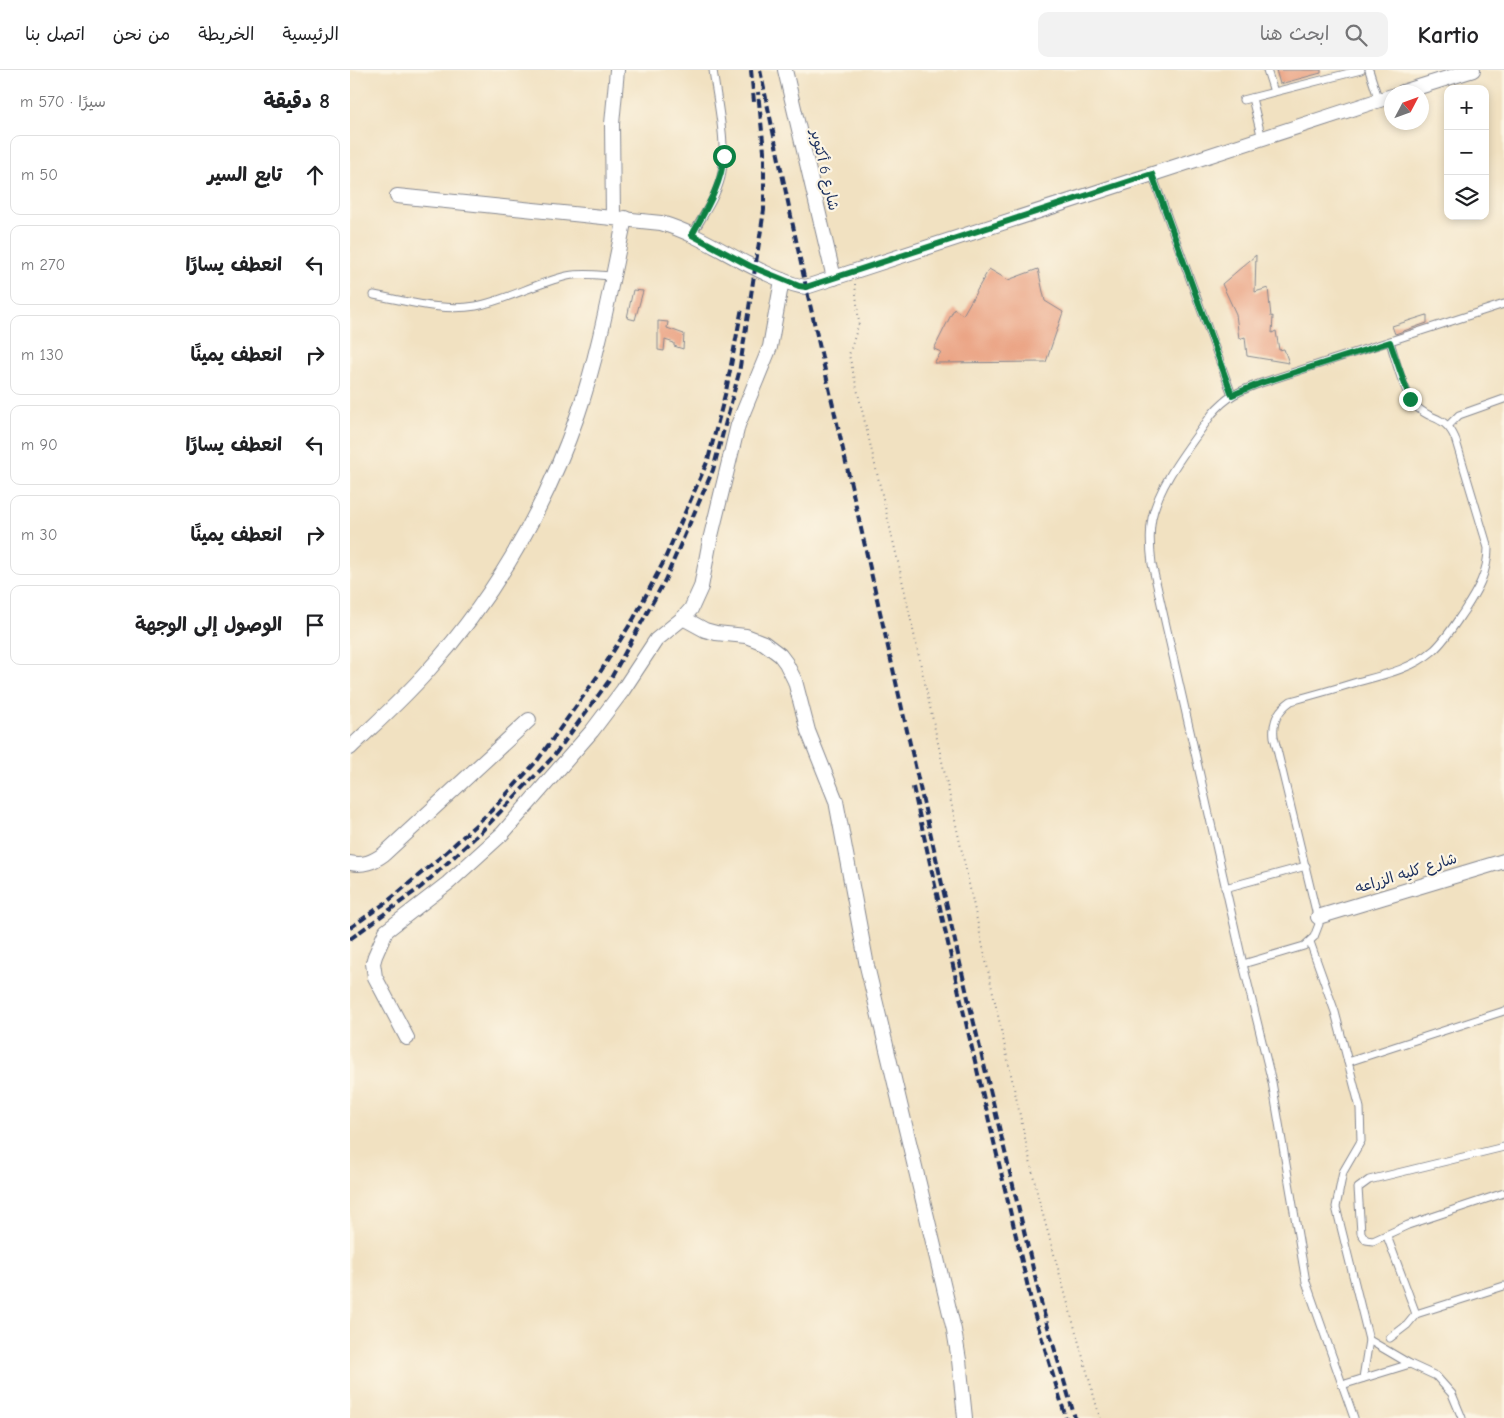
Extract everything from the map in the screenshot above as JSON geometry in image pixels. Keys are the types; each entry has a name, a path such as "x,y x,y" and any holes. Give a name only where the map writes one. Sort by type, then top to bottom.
{"street":[{"path":"350,748 400,701 451,644 485,599 516,551 551,483 579,413 599,339 613,276 619,218 612,124 617,70"},
{"name":"شارع 6 أكتوبر","path":"785,70 834,278"},
{"path":"1425,85 1473,70"},
{"path":"397,196 661,223 692,235 750,266 782,280 806,287 1384,98"},
{"path":"407,1038 375,976 373,963 386,931 448,883 502,834 592,731 623,690 652,644 683,618 697,598 733,444 770,347 782,280"},
{"path":"683,618 705,630 746,636 764,643 780,655 794,681 808,731 836,802 867,966 954,1330 965,1418"},
{"path":"350,863 367,864 384,854 529,720"},
{"name":"شارع كليه الزراعه","path":"1318,917 1504,861"}],"lane":[{"path":"692,235 715,193 723,167 723,145 714,70"},
{"path":"1268,70 1274,92"},
{"path":"1243,100 1345,72 1361,70"},
{"path":"1369,70 1384,96"},
{"path":"1252,98 1262,139"},
{"path":"1152,174 1232,395"},
{"path":"374,295 428,305 461,308 493,301 568,276 590,274 613,276"},
{"path":"1354,1418 1306,1282 1272,1082 1225,888 1152,564 1150,533 1156,502 1163,488 1212,414 1221,403 1232,395 1261,383 1504,304"},
{"path":"1243,964 1304,946 1310,942 1318,931 1318,917 1274,737 1276,716 1291,701 1392,672 1409,666 1425,657 1443,641 1474,596 1484,575 1488,548 1455,438 1448,426 1422,411 1410,399 1390,342"},
{"path":"1448,426 1460,414 1504,398"},
{"path":"1225,888 1306,866"},
{"path":"1310,942 1336,1012 1360,1108 1361,1141 1343,1172 1336,1207 1369,1340 1363,1378"},
{"path":"1348,1062 1504,1011"},
{"path":"1504,1147 1369,1180 1358,1188 1361,1233 1366,1240 1374,1241 1408,1225 1504,1193"},
{"path":"1387,1236 1416,1314"},
{"path":"1390,1338 1407,1325 1416,1314 1504,1286"},
{"path":"1369,1340 1410,1364 1436,1376 1452,1394 1462,1418"},
{"path":"1342,1385 1410,1364"}],"path":[{"path":"854,272 859,323 849,355 899,566 1038,1197 1100,1418"}],"building":[{"path":"1276,70 1321,70 1321,73 1280,84"},
{"path":"1256,255 1255,292 1268,288 1271,317 1273,316 1272,333 1276,331 1279,350 1284,349 1289,363 1247,356 1245,337 1239,339 1236,314 1222,284"},
{"path":"989,269 1008,280 1038,269 1045,301 1063,312 1046,362 934,363 941,352 934,349 954,309 963,315"},
{"path":"633,290 643,291 635,320 627,318"},
{"path":"1427,315 1427,323 1395,334 1392,326"},
{"path":"658,321 668,322 667,328 684,334 683,349 665,340 664,351 658,350"}],"railway":[{"path":"751,70 754,102"},
{"path":"760,70 806,287 967,994 1043,1310 1075,1418"},
{"path":"350,939 421,887 481,832 553,757 611,678 665,580 713,470 739,373 764,210 764,151 758,92"},
{"path":"350,928 388,901 443,855 492,810 537,761 599,674 634,618 663,563 708,460 726,391 742,308"},
{"path":"913,787 1034,1313 1066,1418"}],"route":[{"path":"724,156 721,178 713,198 692,235 750,266 792,284 806,287 1152,174 1232,395 1246,388 1390,342 1410,399"}]}
